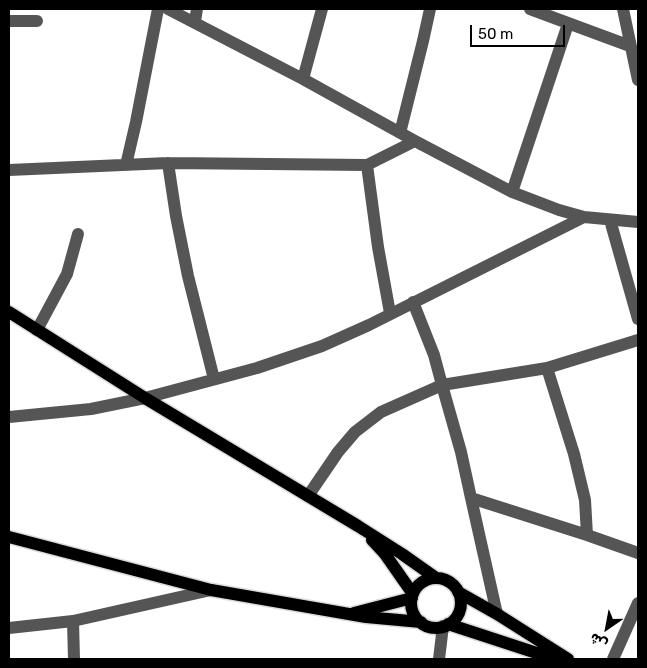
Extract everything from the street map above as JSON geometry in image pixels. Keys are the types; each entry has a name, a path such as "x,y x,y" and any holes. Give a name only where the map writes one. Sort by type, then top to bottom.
{"main road":[{"path":"9,312 145,398 358,526 436,578 450,583 458,592 568,659"},
{"path":"358,526 385,554 412,596"},
{"path":"9,537 210,590 349,614 421,622 433,627 446,625 555,659"},
{"path":"421,622 412,610 412,596 417,587 423,582 436,578"},
{"path":"446,625 455,618 460,609 458,592"},
{"path":"349,614 412,596"}],"street":[{"path":"126,165 158,9"},
{"path":"168,9 196,15 303,79 512,192 559,210 584,217 638,222"},
{"path":"303,79 322,9"},
{"path":"400,133 430,9"},
{"path":"530,9 630,46"},
{"path":"623,9 638,80"},
{"path":"9,21 37,21"},
{"path":"512,192 568,24"},
{"path":"9,170 168,163 367,165 415,141"},
{"path":"168,163 188,276 214,379"},
{"path":"367,165 375,230 390,313"},
{"path":"9,417 91,409 145,398 257,368 322,346 584,217"},
{"path":"610,220 638,319"},
{"path":"37,330 67,274 78,234"},
{"path":"414,302 434,354 461,452 497,614"},
{"path":"308,496 338,452 355,432 381,412 442,385 547,368 638,340"},
{"path":"547,368 574,454 585,500 587,535"},
{"path":"471,498 638,553"},
{"path":"9,628 73,620 210,590"},
{"path":"613,659 638,603"},
{"path":"73,620 74,659"},
{"path":"439,659 446,625"}]}
